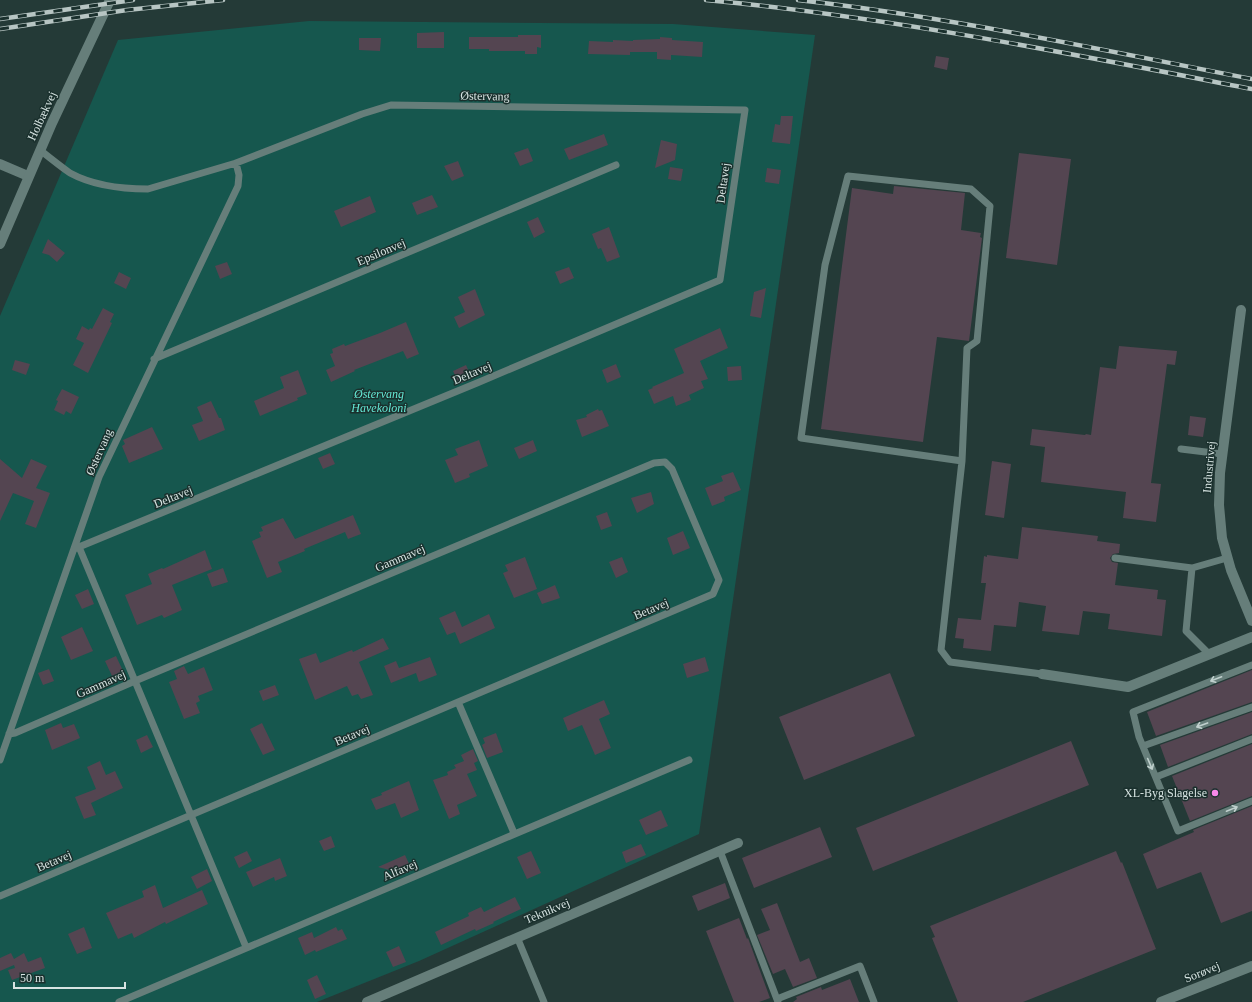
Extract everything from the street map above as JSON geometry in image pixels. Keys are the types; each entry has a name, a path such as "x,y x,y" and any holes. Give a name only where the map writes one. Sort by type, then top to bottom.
{"street":[{"name":"Holbækvej","path":"0,244 28,176 110,0"},
{"path":"0,164 28,176"},
{"name":"Industrivej","path":"1242,310 1222,454 1219,505 1222,538 1227,558 1252,621"},
{"path":"1042,674 1128,687 1252,637"},
{"name":"Teknikvej","path":"367,1002 738,843"},
{"name":"Sorøvej","path":"1161,1002 1252,966"}],"lane":[{"name":"Østervang","path":"40,150 70,173 98,184 133,189 148,189 236,163 362,114 392,105 744,110"},
{"name":"Deltavej","path":"76,548 477,383 720,280 744,110"},
{"name":"Østervang","path":"0,760 76,548 99,477 154,359 238,186 239,175 236,163"},
{"name":"Epsilonvej","path":"154,359 616,166"},
{"path":"962,461 801,438 825,265 848,176 971,189 990,206 977,340 967,348 962,461 941,650 950,662 1042,674"},
{"path":"1181,448 1222,454"},
{"name":"Gammavej","path":"9,734 15,733 654,463 665,462 672,470 719,580 713,594"},
{"path":"76,548 135,681 246,947"},
{"path":"1115,558 1192,568 1227,558"},
{"path":"1192,568 1186,631 1209,654"},
{"name":"Betavej","path":"0,896 713,594"},
{"path":"1252,665 1133,712 1143,746 1178,831 1252,801"},
{"path":"458,702 514,833"},
{"path":"1143,746 1252,707"},
{"path":"1156,777 1252,739"},
{"name":"Alfavej","path":"119,1002 689,760"},
{"path":"720,851 778,1000 860,966 874,1002"},
{"path":"517,938 544,1002"}],"green space":[{"name":"Østervang Havekoloni","path":"309,21 673,24 815,35 699,834 419,961 317,1002 0,1002 0,316 118,40"}],"building":[{"path":"444,32 444,48 417,48 417,33"},
{"path":"518,35 541,35 541,48 537,47 537,54 525,54 525,51 489,51 489,49 469,49 469,37 518,37"},
{"path":"660,37 672,38 672,40 703,42 702,57 671,55 671,60 657,59 657,52 630,52 630,55 588,54 589,41 633,41 660,39"},
{"path":"359,38 381,38 380,51 359,50"},
{"path":"936,56 949,58 947,70 934,67"},
{"path":"781,116 793,116 790,144 772,142 775,124 780,125"},
{"path":"604,134 608,145 569,160 564,149"},
{"path":"661,140 677,144 675,160 655,168"},
{"path":"528,148 533,161 520,166 514,153"},
{"path":"1019,153 1071,159 1057,265 1006,258"},
{"path":"458,161 464,176 452,181 444,166"},
{"path":"670,167 683,169 681,181 668,179"},
{"path":"767,168 781,170 779,184 765,182"},
{"path":"894,186 965,193 961,230 981,233 980,237 982,238 969,341 937,337 923,442 821,429 852,188 893,194"},
{"path":"432,195 438,207 417,215 412,203"},
{"path":"370,196 376,212 341,227 334,211"},
{"path":"538,217 545,232 534,238 527,222"},
{"path":"609,227 620,257 607,262 601,248 598,249 592,234"},
{"path":"48,239 65,253 57,262 49,255 42,253"},
{"path":"227,262 232,274 220,279 215,266"},
{"path":"569,267 574,278 560,284 555,272"},
{"path":"119,272 131,278 126,289 114,283"},
{"path":"766,288 761,318 750,316 754,292"},
{"path":"475,289 485,315 459,328 454,317 465,312 458,297"},
{"path":"103,308 114,314 110,322 112,323 88,373 73,365 84,343 76,339 82,326 89,330 90,328 92,329"},
{"path":"406,322 419,354 407,359 403,351 354,370 355,371 331,382 326,370 335,366 330,354 333,353 332,349 344,344 345,346"},
{"path":"720,328 728,348 700,361 708,379 701,381 704,388 689,395 691,400 676,406 673,396 654,404 648,390 684,373 674,349"},
{"path":"1119,346 1177,351 1175,365 1167,364 1151,483 1161,484 1156,522 1123,518 1126,492 1041,482 1045,447 1030,445 1032,429 1091,435 1100,367 1116,369"},
{"path":"15,360 30,364 26,375 12,370"},
{"path":"616,364 621,377 607,383 602,370"},
{"path":"466,365 472,379 459,384 453,371"},
{"path":"741,366 742,380 728,381 727,367"},
{"path":"298,370 307,394 297,398 298,400 260,416 254,401 284,388 280,377"},
{"path":"62,389 79,397 71,414 66,411 64,415 54,410 58,401 56,400"},
{"path":"211,401 219,418 221,418 225,430 199,441 192,425 203,421 197,407"},
{"path":"598,409 599,411 602,410 609,426 582,437 576,420 587,417 586,415"},
{"path":"1190,416 1206,418 1203,437 1188,435"},
{"path":"152,427 163,449 129,463 122,446 125,444 123,440"},
{"path":"479,440 488,466 469,474 470,477 455,483 445,460 458,455 455,449"},
{"path":"533,440 537,451 519,459 514,448"},
{"path":"330,453 335,464 323,469 318,458"},
{"path":"0,459 22,478 31,459 47,466 36,488 50,493 36,528 25,524 34,501 13,493 0,521"},
{"path":"992,461 1011,464 1004,518 985,515"},
{"path":"733,472 741,490 724,497 725,501 712,506 705,488 723,481 721,476"},
{"path":"651,492 654,504 637,513 631,498"},
{"path":"607,512 612,526 601,530 596,516"},
{"path":"353,515 361,534 348,539 345,532 304,549 305,551 278,562 282,572 267,578 252,541 261,537 259,532 263,531 261,527 283,518 295,539"},
{"path":"1022,527 1098,536 1097,541 1120,544 1119,553 1113,554 1110,558 1112,562 1118,563 1115,585 1158,590 1157,599 1166,600 1162,636 1108,629 1110,614 1083,611 1079,635 1042,631 1046,606 1019,602 1016,627 994,625 991,651 963,648 964,639 955,638 958,618 981,620 986,583 981,583 984,556 987,557 987,555 1018,559"},
{"path":"683,531 690,548 673,555 667,538"},
{"path":"205,550 212,569 172,585 182,610 164,618 162,615 137,625 125,595 152,584 148,574 162,568 163,569"},
{"path":"525,557 537,589 514,598 503,573 508,571 505,565"},
{"path":"622,557 628,572 616,578 609,562"},
{"path":"223,568 228,582 212,587 207,574"},
{"path":"555,585 560,598 542,604 537,593"},
{"path":"88,589 94,604 82,609 75,595"},
{"path":"455,611 462,627 489,614 495,628 460,644 455,632 447,635 439,618"},
{"path":"82,627 93,651 71,660 61,637"},
{"path":"383,638 389,649 359,662 373,695 361,699 358,694 352,696 347,686 315,700 299,659 316,653 320,663 352,650 353,652"},
{"path":"116,656 123,671 112,676 105,661"},
{"path":"430,657 437,675 419,682 416,673 391,683 384,666 396,661 399,668"},
{"path":"705,657 709,671 687,678 683,664"},
{"path":"184,666 188,674 204,667 213,690 198,696 200,701 196,703 200,713 184,719 169,682 177,679 174,671"},
{"path":"49,669 54,681 43,685 38,673"},
{"path":"1252,670 1252,702 1156,736 1147,712"},
{"path":"890,673 915,736 804,780 779,717"},
{"path":"275,685 279,695 263,701 259,691"},
{"path":"604,700 610,714 599,719 611,748 595,755 582,725 568,731 563,718"},
{"path":"1252,712 1252,734 1168,767 1160,745"},
{"path":"61,723 63,728 74,724 80,738 52,750 45,730"},
{"path":"262,723 275,750 263,755 250,729"},
{"path":"496,733 503,752 487,758 482,745 485,743 483,738"},
{"path":"147,735 153,747 141,753 136,740"},
{"path":"1071,741 1089,785 873,871 856,828"},
{"path":"1252,744 1252,796 1190,821 1172,776"},
{"path":"473,749 478,761 474,763 477,770 467,774 477,796 457,805 460,814 449,819 433,780 448,775 447,772 456,768 454,765 464,761 461,755"},
{"path":"100,761 106,775 115,771 123,788 91,803 96,815 84,819 75,797 96,789 87,767"},
{"path":"409,781 419,810 401,818 395,803 376,810 371,799"},
{"path":"1252,806 1252,911 1221,923 1201,872 1157,889 1143,854 1194,832 1193,830"},
{"path":"661,810 668,826 646,835 639,820"},
{"path":"820,827 832,857 754,888 742,858"},
{"path":"331,836 335,847 324,851 319,841"},
{"path":"641,844 646,855 626,863 622,852"},
{"path":"247,851 252,861 239,868 234,857"},
{"path":"531,851 541,873 527,879 517,857"},
{"path":"1116,851 1121,863 1122,862 1156,949 1023,1002 958,1002 932,938 935,937 930,926"},
{"path":"405,855 412,870 404,874 378,867"},
{"path":"280,858 287,876 275,881 274,877 253,887 246,872"},
{"path":"207,869 212,881 197,889 191,877"},
{"path":"725,883 730,898 698,911 692,896"},
{"path":"155,885 163,908 202,890 208,904 166,924 165,922 134,938 132,933 118,939 106,913 144,897 142,891"},
{"path":"515,897 521,909 493,922 494,923 476,931 475,929 441,945 435,932 469,916 468,913 481,907 484,912"},
{"path":"777,903 800,962 809,958 817,978 793,987 785,969 773,974 757,935 770,930 761,909"},
{"path":"739,918 770,998 759,1002 734,1002 706,931"},
{"path":"84,927 92,948 77,954 68,934"},
{"path":"336,927 338,931 342,929 347,939 305,955 298,938 312,932 314,938"},
{"path":"399,946 406,962 393,967 386,952"},
{"path":"11,953 14,959 24,953 28,962 41,957 45,968 12,980 8,970 15,968 14,965 0,971 0,958"},
{"path":"317,975 326,994 315,999 307,980"},
{"path":"850,979 859,1002 793,1002 797,999 796,997 821,987 822,990"}],"railway":[{"path":"0,19 133,0"},
{"path":"0,29 127,10 223,0"},
{"path":"706,0 775,7 912,26 1252,89"},
{"path":"798,0 912,15 1252,79"}],"place":[{"name":"XL-Byg Slagelse","path":"1215,793"}]}
